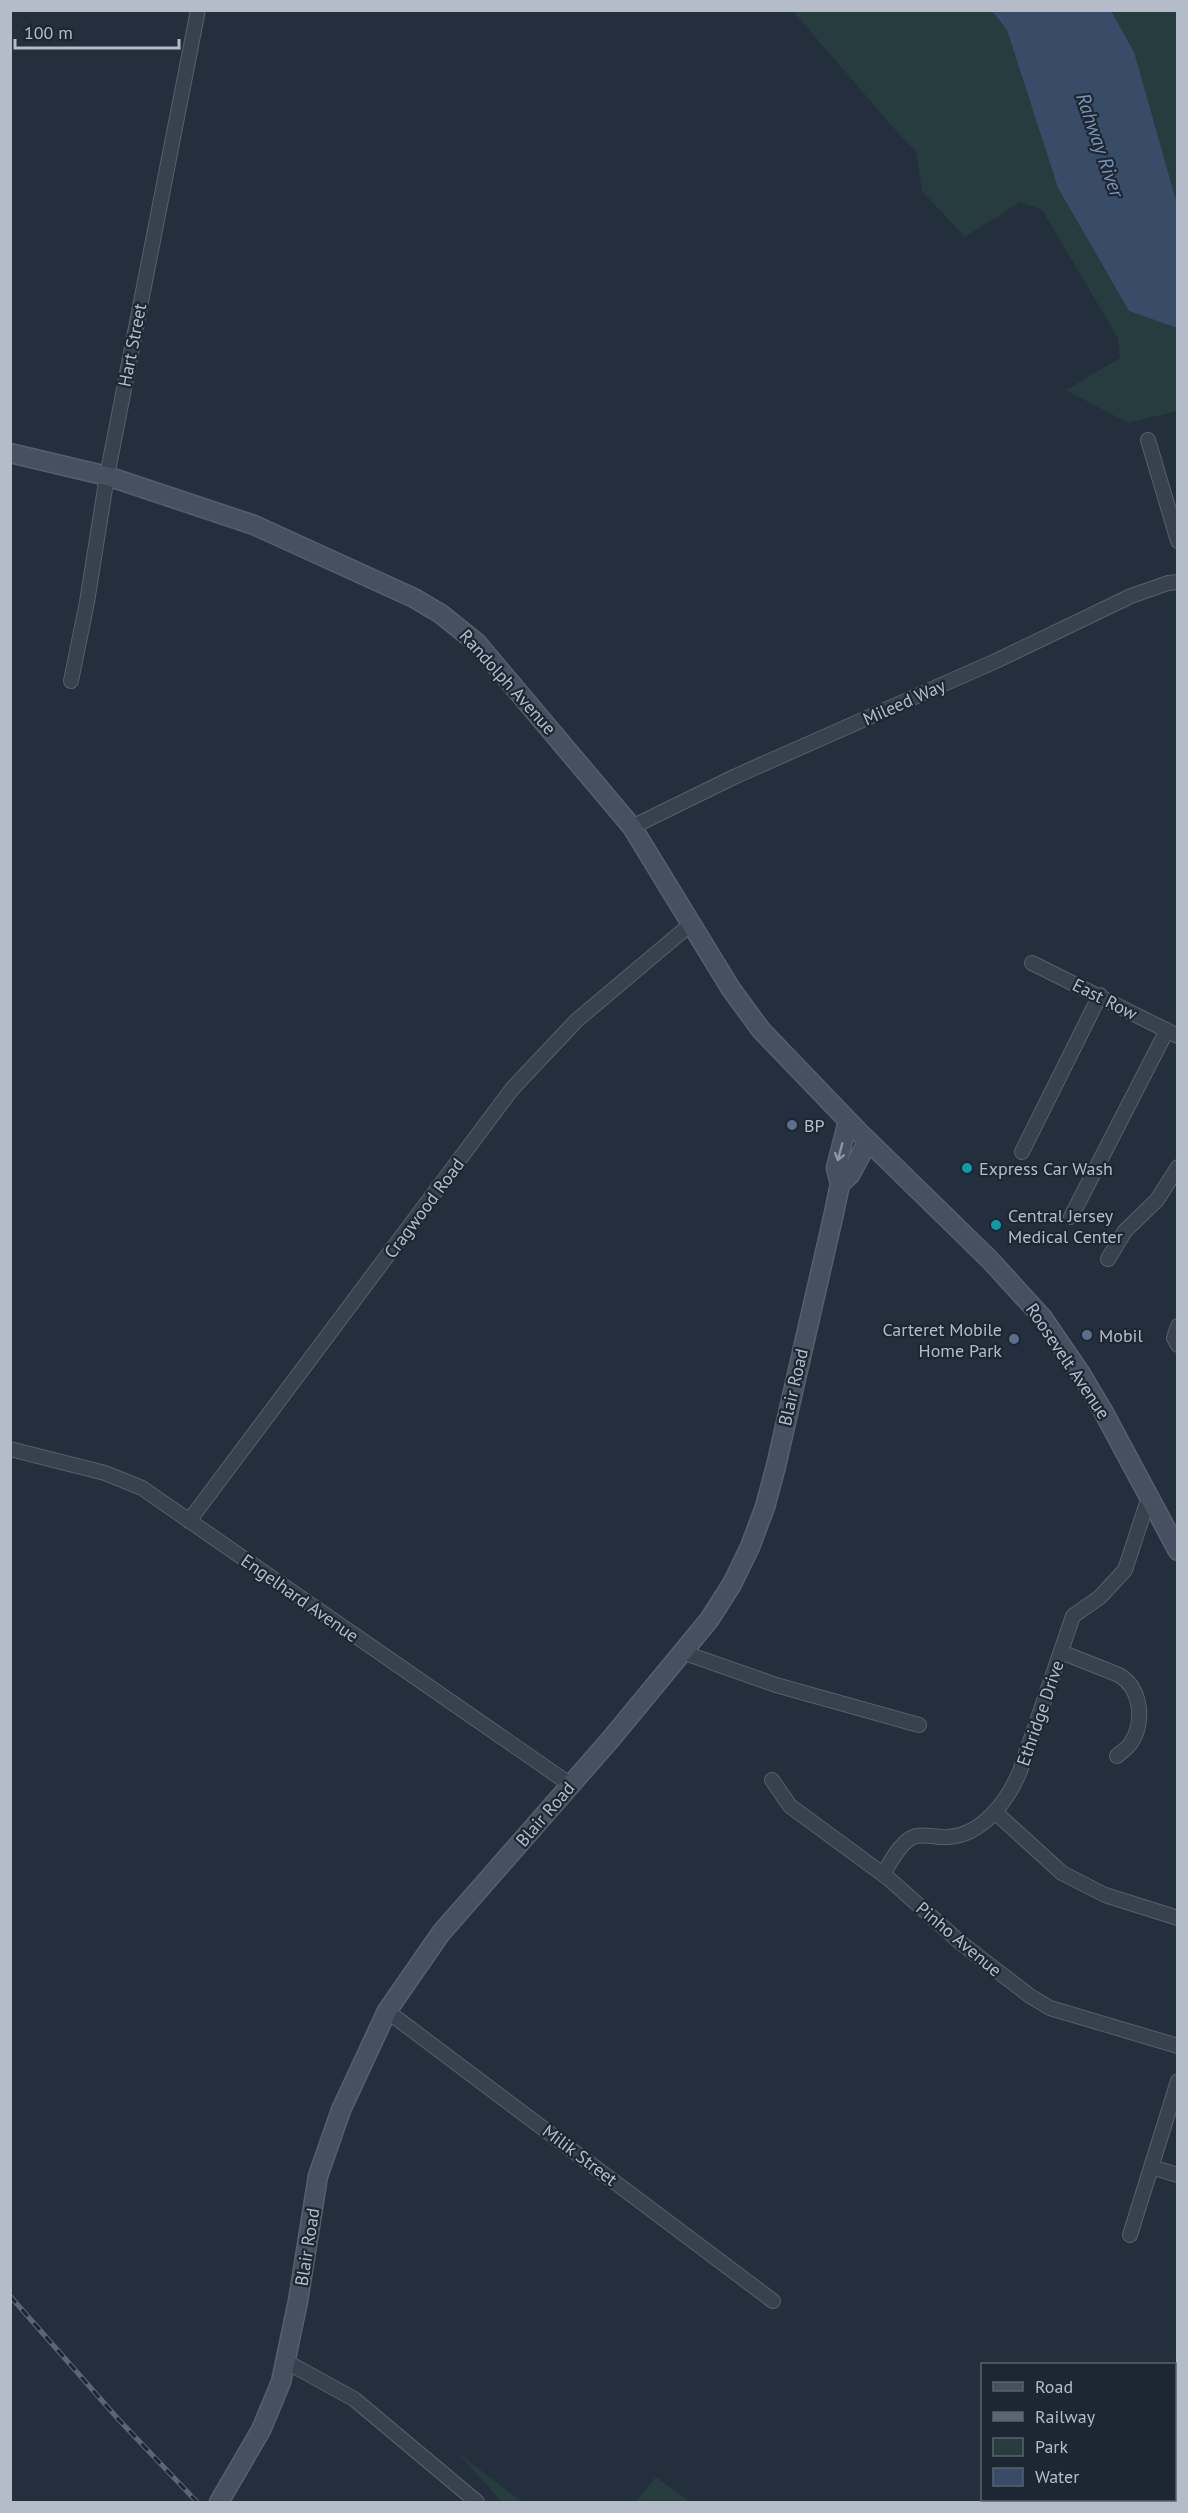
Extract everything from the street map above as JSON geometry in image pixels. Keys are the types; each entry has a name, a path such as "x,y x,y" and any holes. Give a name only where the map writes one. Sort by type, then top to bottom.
{"main road":[{"name":"Randolph Avenue","path":"10,453 107,476 254,525 367,575 441,614 460,628 494,660 632,827 731,989 761,1030 848,1121"},
{"name":"Roosevelt Avenue","path":"848,1121 990,1260 1042,1317 1081,1374 1178,1551"},
{"name":"Blair Road","path":"226,2499 261,2430 281,2382 298,2301 318,2176 346,2100 387,2011 441,1933 571,1785 709,1620 732,1584 750,1547 765,1507 840,1184 836,1168 848,1121"},
{"path":"840,1184 850,1175 868,1141"}],"street":[{"path":"184,10 194,29"},
{"name":"Hart Street","path":"71,681 87,602 107,476 198,10"},
{"path":"1148,440 1178,541"},
{"name":"Mileed Way","path":"632,827 736,776 998,660 1131,596 1168,583 1178,582"},
{"name":"Cragwood Road","path":"189,1521 512,1089 577,1020 691,924"},
{"name":"East Row","path":"1032,963 1172,1033"},
{"path":"1023,1152 1100,995"},
{"path":"1071,1217 1172,1033"},
{"path":"1108,1259 1125,1231 1157,1200 1178,1167"},
{"path":"1178,1326 1174,1338 1178,1345"},
{"name":"Engelhard Avenue","path":"10,1449 125,1480 142,1488 571,1785"},
{"name":"Ethridge Drive","path":"883,1874 904,1843 915,1836 950,1837 962,1834 982,1823 995,1812 1014,1786 1073,1616 1100,1597 1125,1570 1146,1506 1152,1502"},
{"path":"1061,1652 1119,1675 1127,1680 1135,1692 1139,1705 1138,1722 1131,1743 1117,1756"},
{"path":"682,1653 776,1685 919,1725"},
{"name":"Pinho Avenue","path":"772,1780 790,1806 883,1874 961,1943 1030,1996 1050,2008 1178,2046"},
{"path":"995,1812 1062,1874 1105,1895 1178,1918"},
{"name":"Milik Street","path":"387,2011 773,2301"},
{"path":"1130,2235 1178,2081"},
{"path":"1150,2167 1178,2175"},
{"path":"285,2361 354,2399 477,2502"}],"green space":[{"path":"793,11 992,11 1007,30 1058,188 1129,311 1177,328 1177,411 1128,423 1066,390 1120,358 1118,338 1042,210 1020,202 965,237 922,191 916,151"},
{"path":"1111,11 1177,11 1177,204"},
{"path":"458,2453 522,2502 502,2502"},
{"path":"656,2477 690,2502 636,2502"}],"water":[{"name":"Rahway River","path":"992,11 1111,11 1134,52 1177,204 1177,328 1129,311 1058,188 1007,30"}],"railway":[{"path":"10,2296 119,2420 197,2502"}],"place":[{"name":"BP","path":"792,1125"},
{"name":"Express Car Wash","path":"967,1168"},
{"name":"Central Jersey Medical Center","path":"996,1225"},
{"name":"Mobil","path":"1087,1335"},
{"name":"Carteret Mobile Home Park","path":"1014,1339"}]}
